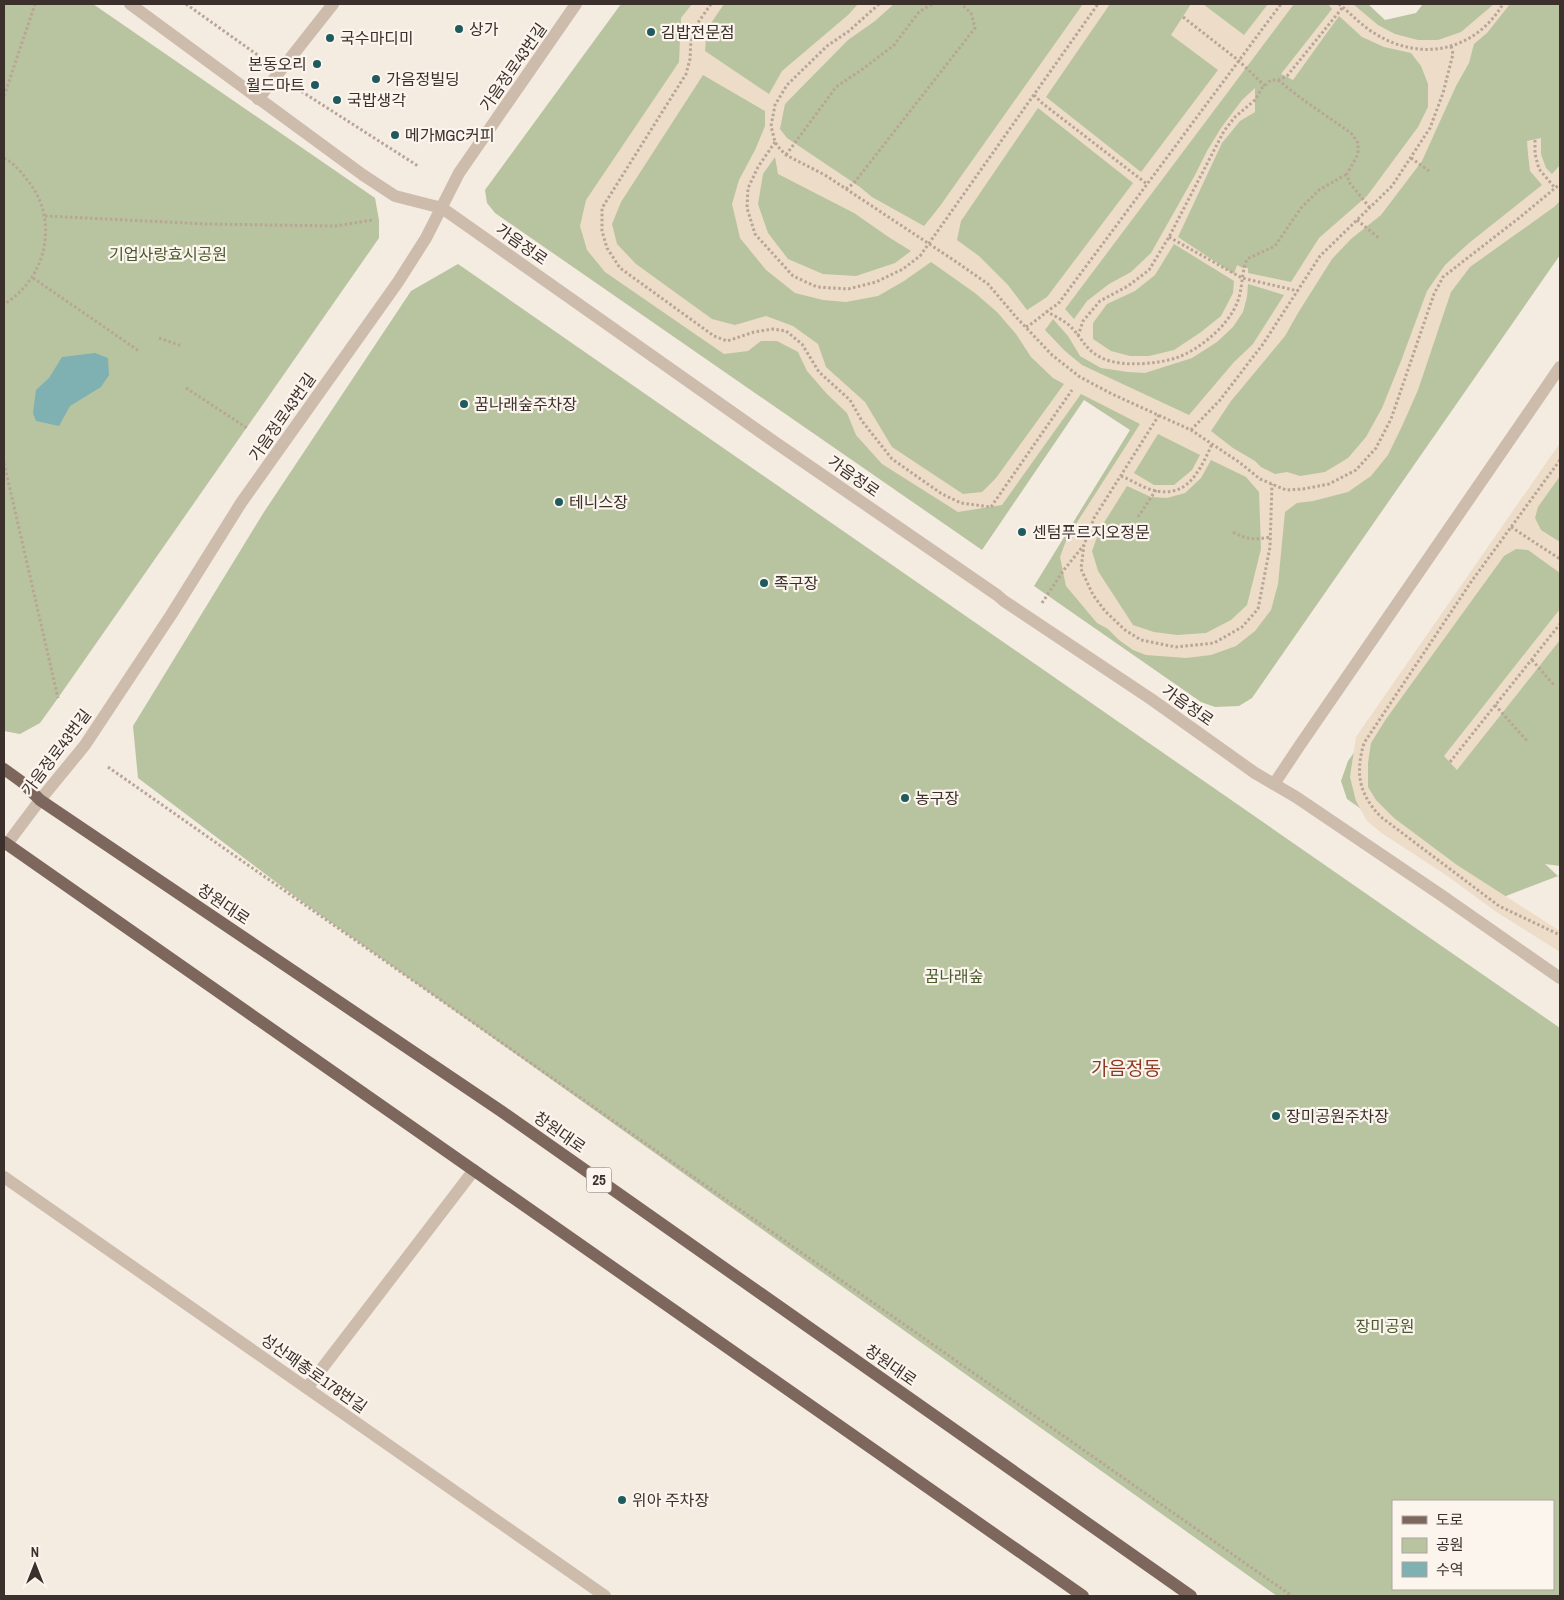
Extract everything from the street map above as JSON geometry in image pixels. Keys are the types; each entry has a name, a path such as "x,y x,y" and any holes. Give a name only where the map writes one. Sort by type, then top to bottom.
{"main road":[{"name":"창원대로","path":"4,769 22,782 40,800 501,1110 1191,1596"},
{"path":"5,843 1083,1596"}],"street":[{"name":"가음정로","path":"130,4 363,175 395,196 442,208 1004,601 1255,773 1442,895 1560,978"},
{"path":"258,99 333,4"},
{"name":"가음정로43번길","path":"5,843 85,745 171,615 241,503 398,282 426,238 460,173 576,4"},
{"path":"1274,784 1560,367"},
{"path":"308,1388 474,1170"},
{"name":"성산패총로178번길","path":"4,1177 605,1596"}],"path":[{"path":"4,96 35,4"},
{"path":"186,4 259,56"},
{"path":"711,4 694,31 686,74 602,208 602,231 607,248 620,268 714,336 727,341 754,332 773,329 786,332 802,344 819,372 850,400 862,421 892,459 942,494 961,503 991,507 1072,390"},
{"path":"879,4 849,31 827,46 787,85 775,105 771,126 775,142 786,155 825,175 988,284 1052,355 1080,377 1191,430 1260,479 1286,490 1329,484 1356,470 1376,448 1391,419 1434,294 1443,277 1560,184"},
{"path":"786,155 836,87 894,45 919,12 932,4"},
{"path":"846,189 854,183 975,28 971,13 961,4"},
{"path":"775,142 758,167 748,188 747,208 755,234 793,276 817,287 848,289 876,282 903,269 920,256 1098,4"},
{"path":"1026,327 1037,321 1058,304 1281,4"},
{"path":"1339,4 1374,33 1396,44 1420,50 1445,49 1466,40 1483,29 1503,4"},
{"path":"1078,336 1083,320 1100,301 1128,286 1149,270 1224,131 1235,117 1255,100 1262,88 1271,80 1278,80 1287,76 1343,7"},
{"path":"1183,17 1238,60 1265,86"},
{"path":"1191,430 1220,400 1244,369 1280,320 1320,256 1392,186 1411,158 1430,128 1443,93 1453,54 1451,46"},
{"path":"1046,312 1071,326 1088,350 1105,360 1122,363 1150,363 1176,358 1203,343 1225,324 1237,304 1242,284 1243,268 1247,259 1275,246 1301,208 1319,190 1346,174 1358,154 1358,143 1351,133 1278,80"},
{"path":"293,86 418,166"},
{"path":"1034,95 1147,184"},
{"path":"1535,140 1535,154 1539,170 1555,188"},
{"path":"4,158 24,175 38,194 45,216 46,238 42,258 33,278 16,297 4,304"},
{"path":"1411,158 1429,171"},
{"path":"1346,174 1349,182 1370,208"},
{"path":"45,216 207,224 335,226 373,220"},
{"path":"1357,220 1380,239"},
{"path":"1168,237 1242,278 1298,291"},
{"path":"33,278 139,350"},
{"path":"159,338 182,346"},
{"path":"186,388 247,428"},
{"path":"1159,415 1094,518 1084,545 1081,569 1092,595 1105,611 1125,630 1141,640 1176,647 1214,643 1242,627 1258,609 1265,577 1270,538 1272,484"},
{"path":"1121,476 1147,488 1165,492 1183,488 1194,478 1212,444"},
{"path":"1560,460 1471,582 1364,744 1358,774 1362,790 1370,806 1381,817 1499,906 1560,935"},
{"path":"4,464 58,698"},
{"path":"1138,517 1156,490"},
{"path":"1511,527 1560,559"},
{"path":"1233,532 1246,539 1270,538"},
{"path":"1042,604 1063,571 1084,545"},
{"path":"1450,762 1560,624"},
{"path":"1532,660 1554,685"},
{"path":"1495,705 1528,742"},
{"path":"108,767 1292,1596"}],"green space":[{"name":"기업사랑효시공원","path":"4,4 93,4 375,198 379,220 379,238 58,698 40,723 20,734 4,731"},
{"path":"621,4 1368,4 1385,20 1416,13 1423,4 1560,4 1560,255 1252,698 1239,706 1215,707 1201,702 1034,586 1130,430 1084,400 982,550 495,213 487,203 485,190"},
{"name":"꿈나래숲","path":"458,264 1560,1028 1560,1596 1277,1596 305,904 138,778 133,726 264,512 411,291"},
{"path":"1560,460 1560,866 1545,864 1558,876 1506,896 1499,906 1347,799 1341,781 1348,761"}],"shaded area":[{"path":"692,4 724,4 707,29 705,51 769,94 782,71 848,15 858,4 894,4 875,21 848,40 785,104 780,129 787,138 872,197 924,226 1083,4 1110,4 1046,97 1141,172 1218,70 1171,35 1191,4 1203,4 1244,35 1268,4 1294,4 1065,309 1074,319 1087,301 1109,284 1131,272 1151,253 1221,128 1242,100 1255,88 1255,112 1240,121 1222,143 1178,237 1234,274 1237,265 1248,268 1248,273 1291,282 1319,238 1367,196 1418,127 1428,107 1428,84 1421,66 1411,53 1384,47 1362,37 1339,16 1293,80 1281,74 1332,9 1328,4 1353,4 1378,25 1395,34 1418,40 1438,40 1461,32 1494,4 1510,4 1487,33 1474,44 1469,63 1456,86 1422,161 1381,215 1351,239 1332,259 1285,336 1231,401 1211,431 1261,467 1275,474 1287,472 1300,476 1325,472 1348,458 1366,437 1382,408 1427,291 1445,265 1469,243 1542,185 1530,171 1527,141 1541,138 1541,154 1546,168 1552,174 1560,165 1560,201 1470,267 1451,292 1418,390 1388,455 1371,476 1348,492 1297,503 1285,512 1278,584 1271,610 1255,631 1236,646 1211,655 1186,658 1146,655 1133,650 1108,629 1097,623 1066,586 1060,557 1067,538 1140,424 1081,394 1002,505 958,512 882,464 856,435 847,413 807,371 798,352 777,341 761,341 748,351 724,354 605,272 587,250 580,226 586,200 679,62 681,18","holes":["703,75 765,111 765,126 739,180 732,204 740,238 766,270 795,293 823,300 846,302 878,296 931,262 975,293 997,312 1016,334 1031,357 1053,378 1064,384 996,478 982,492 963,494 892,447 865,402 826,367 818,344 793,326 766,316 735,325 712,319 636,264 617,244 612,224 621,202","1038,108 1133,183 1047,297 1027,310 1008,285 979,256 957,240 961,221","775,157 778,174 854,213 911,251 895,263 856,276 823,274 788,259 768,233 758,204 763,174","1174,244 1234,281 1233,293 1221,316 1174,350 1149,356 1130,356 1111,351 1093,339 1093,323 1107,304 1135,291 1155,275","1248,284 1284,295 1253,344 1234,362 1189,415 1082,365 1065,351 1045,330 1053,319 1068,336 1080,356 1101,368 1145,373 1192,358 1217,342 1233,327 1243,312","1158,434 1200,455 1192,470 1174,485 1154,485 1134,473","1211,460 1246,477 1259,492 1261,549 1247,605 1231,620 1206,633 1177,635 1154,632 1133,625 1098,571 1092,551 1100,529 1127,486 1151,497 1167,498 1185,493 1201,478"]},
{"path":"1560,443 1560,476 1538,507 1535,518 1541,530 1560,542 1560,573 1528,550 1516,549 1504,556 1386,719 1371,743 1368,763 1368,787 1376,800 1394,818 1457,865 1560,931 1560,952 1495,911 1367,821 1356,801 1350,777 1356,737"},
{"path":"1560,609 1560,640 1457,770 1444,756"}],"water":[{"path":"95,353 108,358 109,375 101,387 70,406 59,426 36,421 33,413 36,390 49,378 62,357"}],"place":[{"name":"상가","path":"459,29"},
{"name":"김밥전문점","path":"651,32"},
{"name":"국수마디미","path":"330,38"},
{"name":"본동오리","path":"317,64"},
{"name":"가음정빌딩","path":"376,79"},
{"name":"월드마트","path":"315,85"},
{"name":"국밥생각","path":"337,100"},
{"name":"메가MGC커피","path":"395,135"},
{"name":"꿈나래숲주차장","path":"464,404"},
{"name":"테니스장","path":"559,502"},
{"name":"센텀푸르지오정문","path":"1022,532"},
{"name":"족구장","path":"764,583"},
{"name":"농구장","path":"905,798"},
{"name":"장미공원주차장","path":"1276,1116"},
{"name":"위아 주차장","path":"622,1500"}],"district":[{"name":"가음정동","path":"1126,1068"}],"park label":[{"name":"장미공원","path":"1385,1326"}]}
